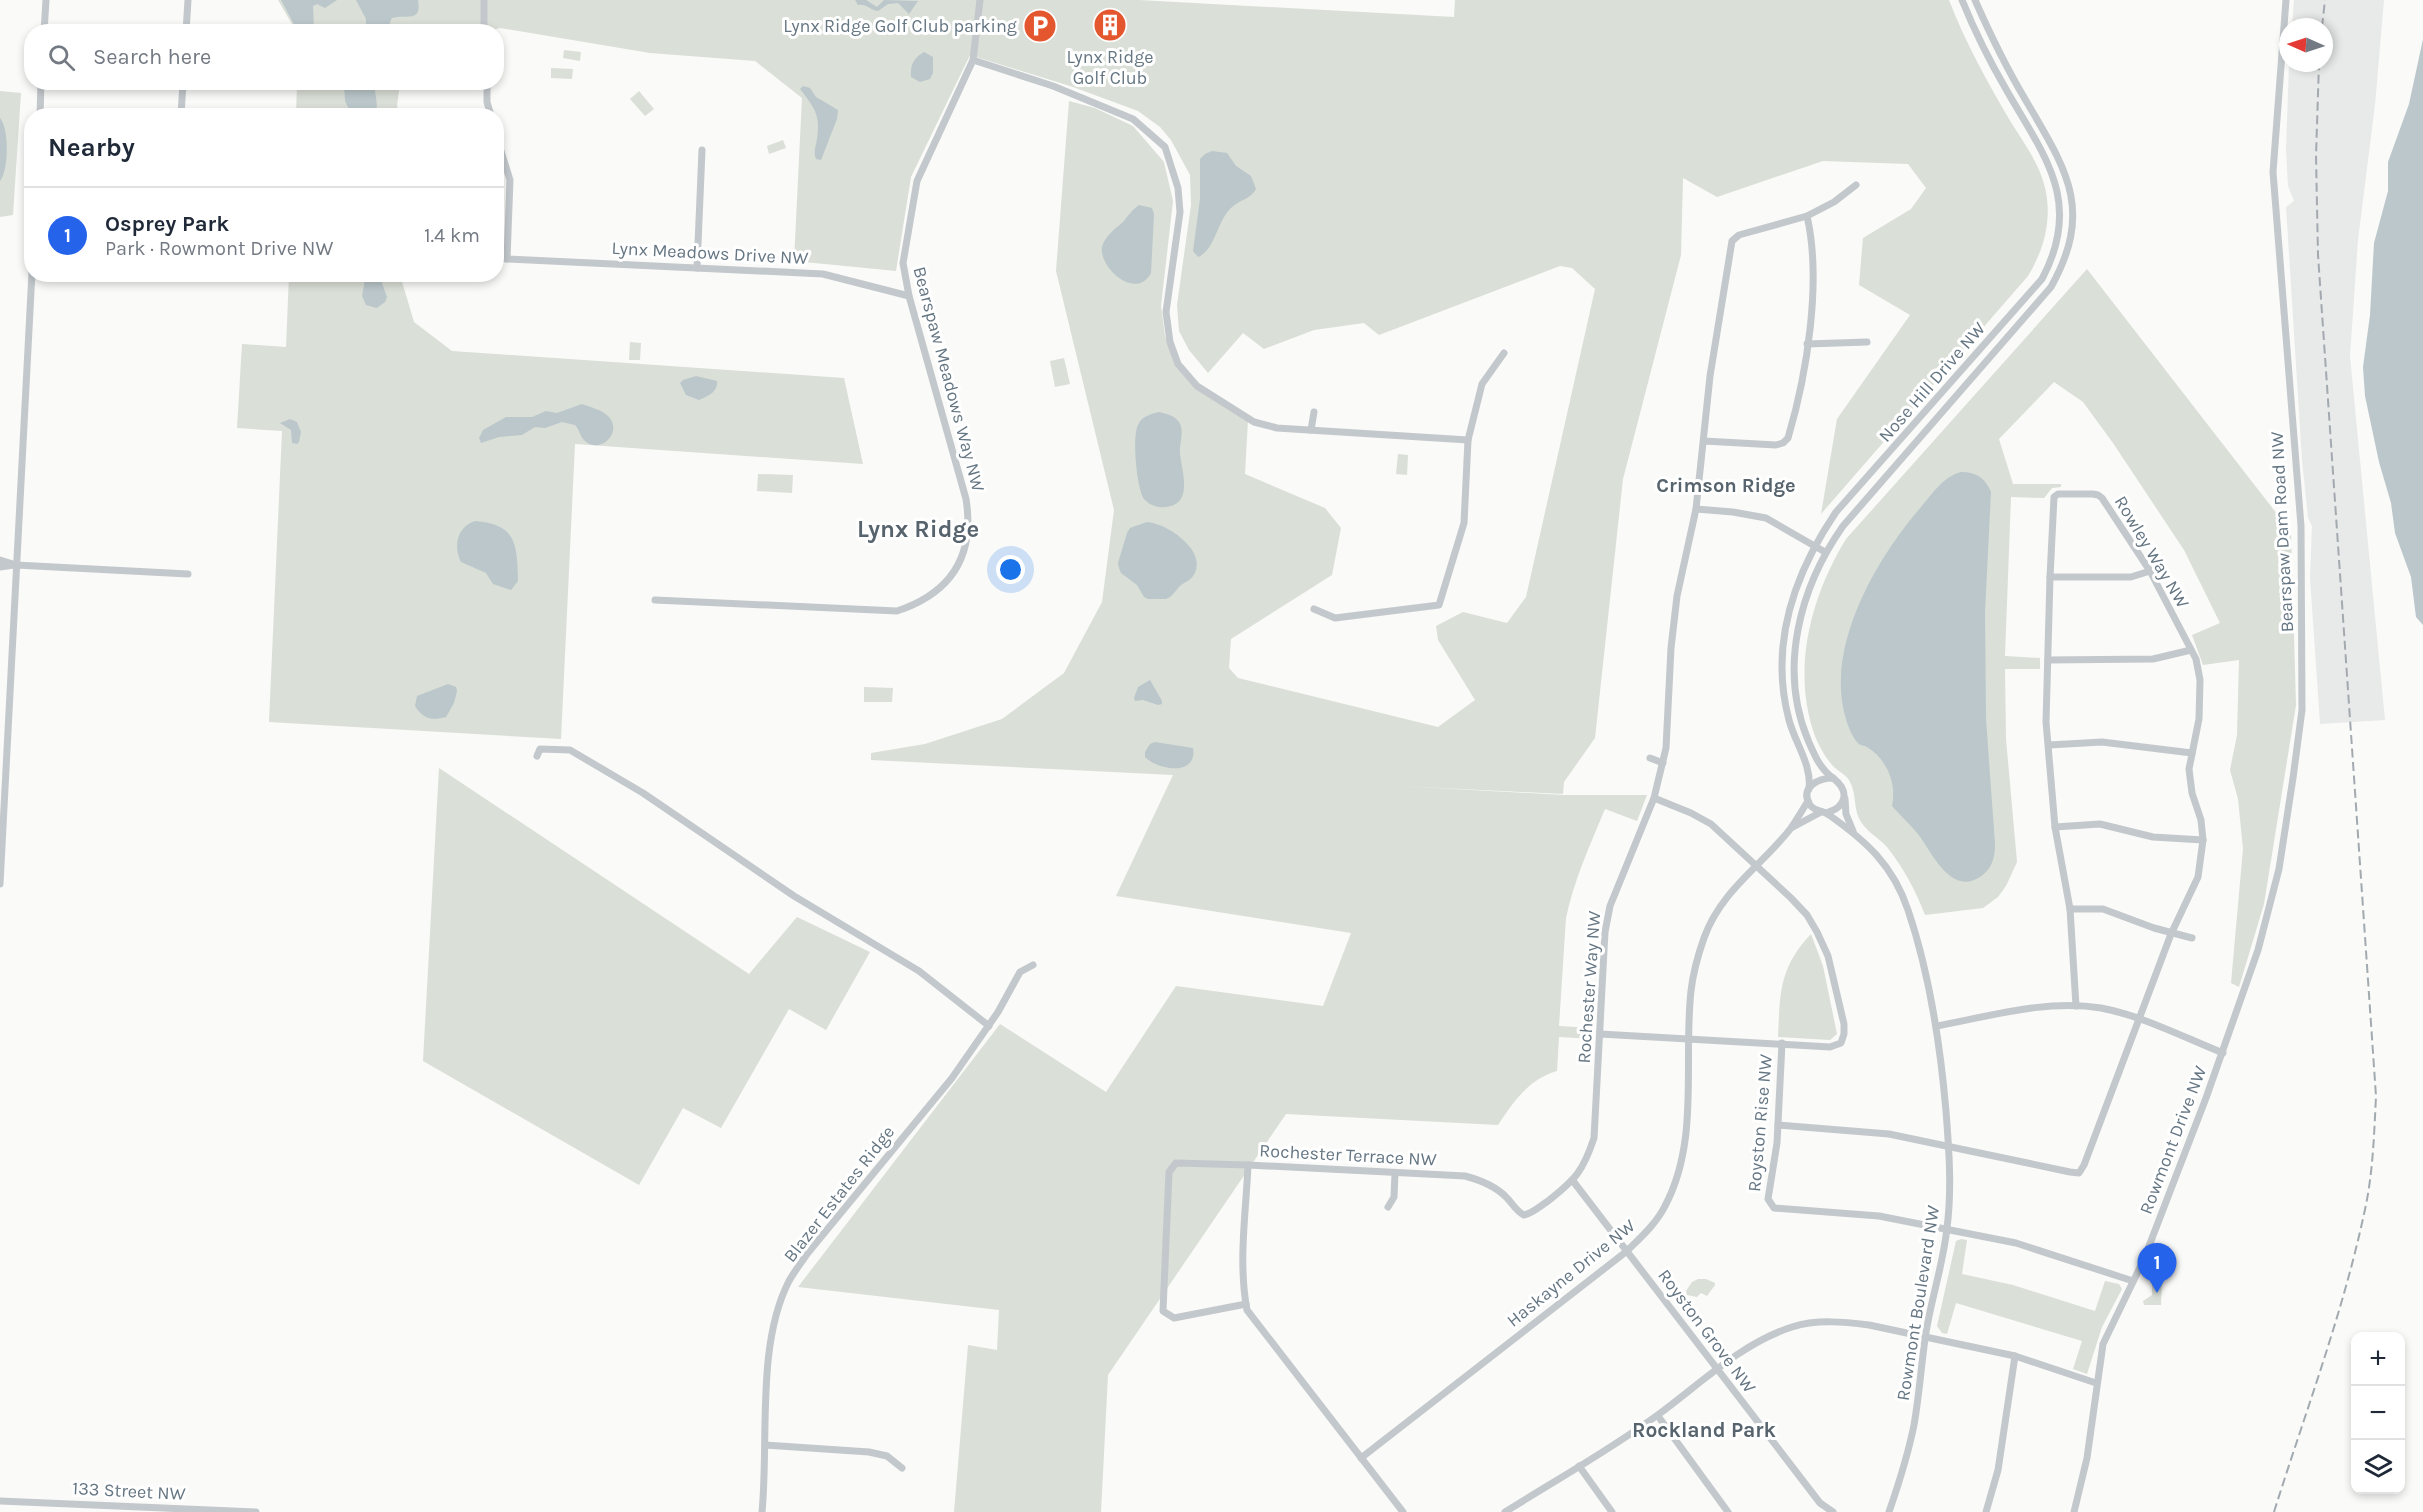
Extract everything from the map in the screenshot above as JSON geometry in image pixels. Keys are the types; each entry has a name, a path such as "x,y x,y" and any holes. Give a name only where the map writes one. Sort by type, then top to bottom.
{"street":[{"path":"44,24 46,0"},
{"path":"186,24 188,0"},
{"path":"484,0 484,24"},
{"name":"Bearspaw Meadows Way NW","path":"655,600 897,611 917,605 935,592 948,580 962,561 968,537 969,517 966,499 909,296 903,262 916,181 973,60 980,0"},
{"name":"Nose Hill Drive NW","path":"1809,789 1810,773 1795,740 1784,702 1782,666 1789,608 1803,567 1836,512 2035,288 2055,253 2060,220 2059,197 2053,174 1987,56 1962,0"},
{"name":"Nose Hill Drive NW","path":"1833,778 1820,765 1805,732 1798,706 1795,673 1797,639 1804,603 1825,552 1843,526 2041,300 2051,287 2067,254 2072,210 2066,173 2005,64 1975,0"},
{"name":"Bearspaw Dam Road NW","path":"2223,1053 2258,950 2279,869 2302,710 2301,526 2273,172 2286,0"},
{"path":"973,60 1053,86 1133,119 1165,147 1178,188 1180,212 1166,312 1170,342 1178,364 1197,386 1254,422 1277,428 1468,440"},
{"path":"40,108 42,90"},
{"path":"181,108 183,90"},
{"path":"487,90 489,108"},
{"path":"697,268 702,150"},
{"path":"504,161 510,180 507,259"},
{"path":"1704,441 1778,445 1785,442 1789,436 1807,344 1812,260 1806,216 1834,202 1856,185"},
{"name":"Rochester Way NW","path":"1573,1182 1586,1162 1594,1138 1605,932 1610,906 1654,798 1666,748 1671,648 1677,596 1696,509 1711,366 1732,241 1739,235 1806,216"},
{"name":"Lynx Meadows Drive NW","path":"504,259 823,274 909,296"},
{"path":"0,884 31,282"},
{"path":"1807,344 1868,342"},
{"path":"1314,609 1335,618 1439,605 1464,523 1468,440 1482,384 1504,353"},
{"path":"1311,430 1314,412"},
{"name":"Rowley Way NW","path":"1948,1145 2079,1173 2084,1166 2171,933 2198,877 2203,840 2201,820 2190,781 2192,753 2198,731 2200,680 2196,659 2150,571 2098,495 2058,494 2052,502 2046,722 2055,827 2070,909 2076,1006"},
{"path":"1696,509 1766,518 1825,552"},
{"path":"0,560 16,564 188,574"},
{"path":"0,567 16,564"},
{"path":"2049,578 2138,577 2150,571"},
{"path":"2048,660 2153,659 2191,650"},
{"path":"2049,745 2102,742 2192,753"},
{"path":"537,756 540,749 570,750 605,770 643,793 794,896 919,971 989,1026"},
{"path":"1650,758 1663,763"},
{"path":"1844,795 1839,808 1824,812 1811,806 1808,801 1809,789 1816,780 1833,778 1842,786 1844,795 1846,814 1853,831"},
{"path":"1600,1034 1830,1047 1841,1043 1844,1034 1844,1024 1828,956 1807,915 1791,897 1711,824 1654,798"},
{"name":"Haskayne Drive NW","path":"1361,1458 1627,1251 1649,1230 1664,1208 1682,1162 1685,1140 1691,992 1696,964 1706,934 1724,902 1755,865 1791,828 1808,801"},
{"name":"Haskayne Drive NW","path":"1791,828 1824,812"},
{"name":"Rowmont Boulevard NW","path":"1824,812 1845,828 1853,831 1877,854 1888,869 1908,908 1924,963 1936,1026 1948,1145 1950,1187 1947,1230 1925,1337 1914,1424 1905,1467 1889,1512"},
{"path":"2055,827 2100,824 2173,840 2203,840"},
{"path":"2070,909 2103,909 2192,938"},
{"name":"Blazer Estates Ridge","path":"762,1512 768,1357 776,1315 789,1281 807,1254 951,1078 989,1026 1020,972 1033,965"},
{"path":"1936,1026 2029,1009 2076,1006 2106,1009 2138,1019 2223,1053"},
{"name":"Royston Rise NW","path":"1782,1044 1775,1159 1768,1199 1774,1208 1856,1213 1947,1230"},
{"name":"Rowmont Drive NW","path":"2074,1512 2094,1419 2096,1383 2103,1344 2133,1281 2223,1053"},
{"path":"1778,1125 1875,1132 1948,1145"},
{"path":"1246,1304 1174,1318 1162,1311 1169,1172 1176,1163 1248,1165"},
{"name":"Rochester Terrace NW","path":"1402,1512 1246,1310 1242,1285 1248,1165 1465,1176 1479,1180 1506,1196 1518,1212 1524,1215 1530,1214 1573,1182"},
{"path":"1388,1207 1394,1197 1395,1173"},
{"name":"Royston Grove NW","path":"1573,1182 1820,1503 1833,1512"},
{"path":"1947,1230 2016,1243 2133,1281"},
{"path":"1505,1512 1658,1416 1717,1369 1762,1339 1802,1325 1846,1322 1925,1337 2015,1356 2096,1383"},
{"path":"1986,1512 1998,1470 2015,1356"},
{"path":"1658,1416 1728,1512"},
{"path":"765,1445 869,1452 887,1456 902,1468"},
{"path":"1579,1466 1612,1512"},
{"name":"133 Street NW","path":"0,1501 256,1512"}],"shaded area":[{"path":"278,0 1139,0 1454,17 1455,0 1949,0 1985,76 2038,167 2047,196 2046,231 2039,254 2028,276 1821,514 1837,419 1910,315 1859,285 1863,238 1911,209 1926,188 1908,164 1823,161 1717,197 1683,178 1681,255 1623,479 1595,738 1564,782 1563,794 1400,786 1564,795 1647,795 1637,821 1605,809 1569,904 1566,918 1559,1026 1594,1028 1593,1039 1559,1037 1557,1071 1530,1085 1516,1099 1498,1125 1286,1114 1108,1375 1101,1512 954,1512 968,1345 997,1350 999,1310 798,1287 1000,1024 1106,1092 1176,986 1323,1006 1351,933 1116,896 1173,775 871,760 871,753 925,744 1002,719 1064,673 1102,602 1114,510 1056,271 1069,101 1095,108 1133,126 1164,162 1173,201 1161,306 1165,336 1175,361 1199,387 1248,420 1245,474 1325,508 1341,528 1332,575 1231,639 1229,668 1238,678 1438,727 1475,700 1438,640 1436,626 1463,612 1507,623 1526,597 1595,289 1572,268 1560,266 1379,335 1364,323 1314,330 1264,349 1243,333 1208,373 1189,350 1179,331 1177,305 1191,205 1190,175 1171,140 1160,127 1138,111 1073,87 970,55 911,177 896,271 794,261 802,98 755,61 650,53 504,29 504,24 292,24"},
{"path":"281,0 337,0 325,8 317,4 313,6 314,24 294,24"},
{"path":"356,0 418,0 418,12 415,15 392,18 390,24 366,24 366,19"},
{"path":"855,0 866,0 877,7 884,0 918,1 909,14 898,3 888,4 878,11 858,5"},
{"path":"2294,0 2384,0 2375,105 2358,240 2350,356 2385,720 2320,724 2310,578 2312,526 2308,518 2302,460 2286,207 2294,201 2288,186 2286,150 2289,72 2333,72 2333,18 2293,18"},
{"path":"2423,39 2423,625 2416,617 2411,577 2395,533 2391,503 2379,462 2365,396 2363,367 2370,315 2374,243 2388,191 2388,162 2409,104"},
{"path":"564,50 581,52 580,61 563,58"},
{"path":"924,52 933,57 933,73 930,79 920,82 911,77 911,68 915,59"},
{"path":"551,68 573,69 572,79 551,78"},
{"path":"803,86 810,88 816,97 838,110 837,119 821,160 816,159 815,153 817,117 813,106 800,89"},
{"path":"297,90 399,90 398,108 296,108"},
{"path":"344,90 375,90 377,106 376,108 348,108 345,101"},
{"path":"0,91 21,93 13,215 0,217"},
{"path":"639,91 654,109 645,116 630,99"},
{"path":"0,118 5,131 7,149 5,168 0,181"},
{"path":"783,140 786,148 769,154 767,146"},
{"path":"1212,151 1227,153 1236,166 1251,176 1256,189 1251,196 1230,209 1208,248 1198,257 1193,251 1200,199 1200,159"},
{"path":"1139,205 1152,208 1154,214 1151,273 1144,281 1137,284 1128,283 1112,272 1106,264 1102,247 1108,236"},
{"path":"2087,269 2291,532 2296,705 2264,904 2239,987 2231,983 2243,849 2238,799 2230,770 2237,735 2239,660 2203,665 2192,635 2220,623 2184,550 2083,402 2054,382 1999,439 2013,484 2061,484 2061,487 2052,488 2044,498 2011,497 2005,656 2040,658 2040,669 2005,669 2006,739 2017,862 1998,897 1983,908 1925,915 1913,888 1887,847 1861,822 1850,782 1831,764 1823,752 1815,736 1808,711 1805,660 1808,634 1823,585 1846,539"},
{"path":"289,282 402,282 414,322 452,351 844,378 863,464 575,444 561,739 269,722 282,431 237,428 242,344 286,347"},
{"path":"365,282 382,282 387,297 385,302 377,308 366,305 362,296"},
{"path":"630,342 641,343 640,360 629,360"},
{"path":"1064,358 1070,384 1055,387 1050,361"},
{"path":"696,376 717,381 714,391 699,400 686,395 680,383"},
{"path":"582,404 608,416 613,429 608,440 591,445 583,439 575,425 562,422 545,428 535,427 522,435 499,437 481,443 479,438 483,430 506,417 532,417 546,411 557,413"},
{"path":"1159,412 1173,416 1181,426 1180,454 1184,478 1183,494 1180,500 1174,505 1162,507 1148,503 1141,494 1135,449 1139,423 1145,417"},
{"path":"290,419 297,422 301,432 297,444 292,443 291,430 280,423"},
{"path":"1398,454 1408,455 1407,475 1396,474"},
{"path":"1961,472 1972,473 1980,477 1991,492 1985,612 1986,719 1995,849 1992,863 1987,870 1980,877 1969,881 1960,881 1943,869 1918,834 1892,806 1893,789 1889,773 1880,758 1867,747 1859,744 1853,736 1846,719 1841,692 1842,663 1848,634 1858,606 1872,578 1904,528 1934,491 1949,478"},
{"path":"758,474 793,475 792,493 757,491"},
{"path":"475,521 499,527 512,539 517,557 518,581 511,590 493,584 486,573 461,562 457,550 458,538 464,528"},
{"path":"1147,522 1164,527 1181,538 1189,545 1197,562 1193,576 1166,599 1144,597 1137,585 1121,573 1119,568 1118,563 1130,528"},
{"path":"1150,680 1162,704 1158,705 1143,700 1135,701 1138,687"},
{"path":"448,684 456,687 457,691 454,703 446,717 432,719 421,714 415,706 417,696"},
{"path":"864,687 893,688 892,702 864,702"},
{"path":"1155,742 1193,748 1193,757 1183,767 1167,768 1158,765 1145,757 1150,744"},
{"path":"439,768 749,974 797,917 870,952 826,1030 789,1009 721,1128 683,1108 639,1185 423,1061"},
{"path":"1811,934 1823,966 1837,1034 1830,1040 1778,1037 1783,982 1800,946"},
{"path":"1967,1240 1962,1274 2013,1285 2095,1311 2105,1281 2119,1284 2122,1289 2102,1327 2087,1374 2073,1369 2082,1341 1956,1303 1947,1334 1942,1333 1937,1326 1956,1241"},
{"path":"1706,1279 1715,1285 1707,1296 1701,1293 1697,1297 1687,1295 1686,1291 1692,1282"},
{"path":"2156,1281 2162,1283 2161,1305 2144,1305 2143,1301 2152,1295 2152,1285"}],"railway":[{"path":"2323,18 2325,0"},
{"path":"2274,1512 2334,1327 2355,1252 2369,1185 2376,1096 2318,255 2316,156 2319,72"}],"place":[{"name":"Lynx Ridge Golf Club","path":"1110,25"},
{"name":"Lynx Ridge Golf Club parking","path":"1040,26"},
{"name":"Osprey Park","path":"2157,1293"}],"district":[{"name":"Crimson Ridge","path":"1726,485"},
{"name":"Lynx Ridge","path":"918,529"},
{"name":"Rockland Park","path":"1704,1430"}]}
